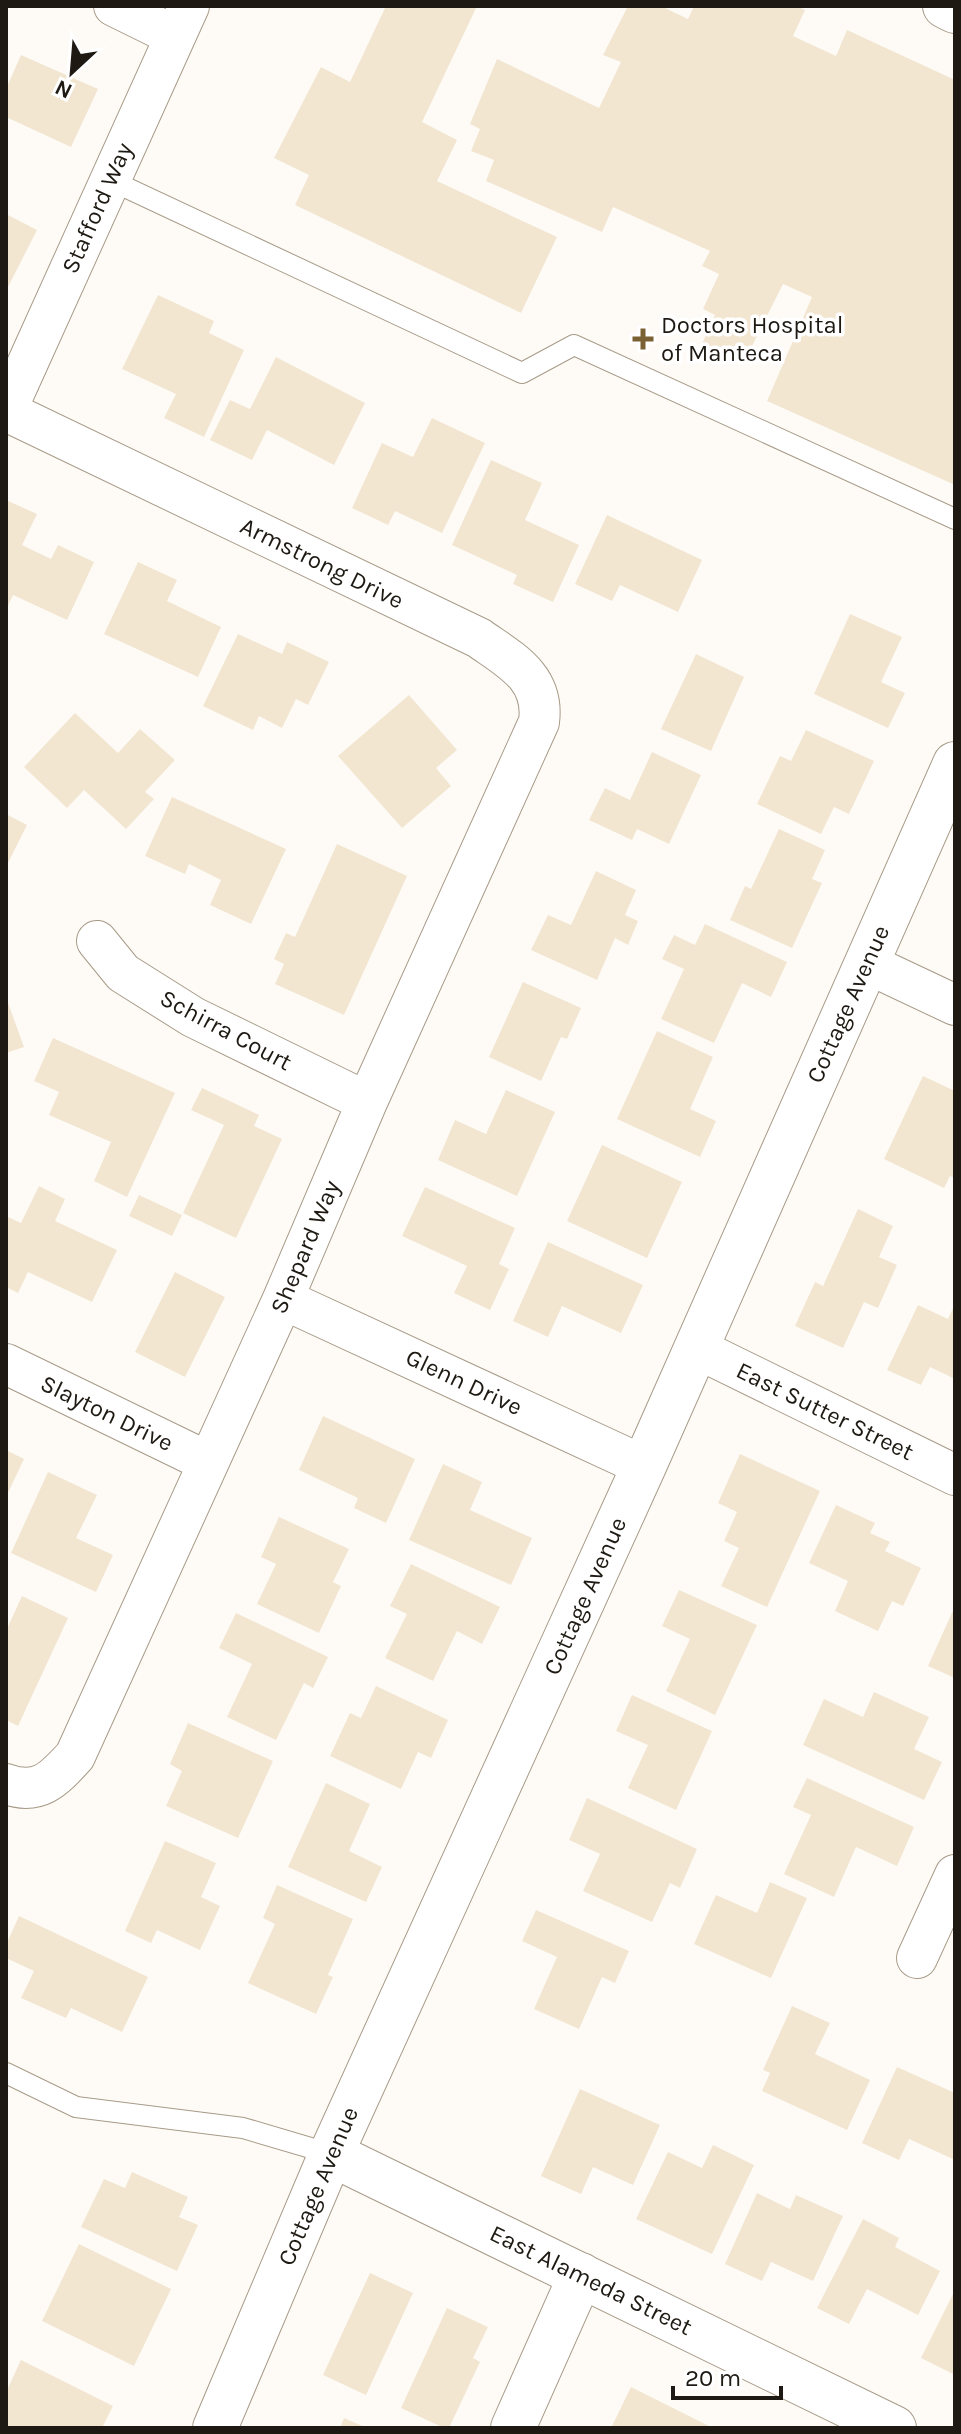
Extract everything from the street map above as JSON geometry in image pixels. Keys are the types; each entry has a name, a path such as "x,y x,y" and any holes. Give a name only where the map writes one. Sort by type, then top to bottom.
{"street":[{"path":"114,6 182,21"},
{"path":"945,6 955,11"},
{"name":"Stafford Way","path":"6,411 182,21"},
{"name":"Armstrong Drive","path":"6,411 479,638 525,671 541,705 539,722 512,781"},
{"name":"Cottage Avenue","path":"215,2428 331,2154 644,1466 955,764"},
{"name":"Shepard Way","path":"6,1784 21,1790 40,1786 54,1779 75,1756 283,1299 367,1102 512,781"},
{"name":"Schirra Court","path":"97,941 123,973 193,1017 367,1102"},
{"path":"866,963 955,1005"},
{"name":"Glenn Drive","path":"283,1299 644,1466"},
{"name":"East Sutter Street","path":"696,1348 955,1475"},
{"name":"Slayton Drive","path":"6,1364 208,1462"},
{"path":"917,1958 955,1875"},
{"name":"East Alameda Street","path":"331,2154 894,2428"},
{"path":"513,2428 581,2275"}],"lane":[{"path":"110,180 522,373 574,345 955,519"},
{"path":"6,2073 76,2107 243,2128 331,2154"}],"building":[{"path":"386,6 477,6 422,122 457,140 437,181 557,237 521,313 295,205 309,175 274,158 321,67 350,82"},
{"path":"628,6 661,6 688,19 694,6 797,6 805,10 793,36 836,56 847,30 955,80 955,485 767,401 812,297 783,284 743,364 702,344 715,315 703,309 719,274 702,266 710,251 613,207 602,232 486,181 494,160 471,151 480,129 470,124 497,59 599,108 621,62 603,55"},
{"path":"21,55 98,89 71,147 6,117 6,89"},
{"path":"8,215 37,230 6,291 6,219"},
{"path":"158,295 214,321 209,333 244,350 204,437 164,418 176,394 122,369"},
{"path":"276,357 365,403 334,465 267,430 252,460 210,440 230,400 250,409"},
{"path":"432,418 485,443 442,533 395,511 388,525 352,508 382,443 413,457"},
{"path":"491,460 542,483 525,520 579,545 553,602 513,584 517,575 452,545"},
{"path":"6,500 37,514 22,545 51,559 58,545 94,562 67,620 13,595 6,610"},
{"path":"607,515 702,560 678,612 620,585 612,601 575,584"},
{"path":"138,562 177,580 167,601 221,627 198,677 104,634"},
{"path":"850,614 902,637 881,682 905,693 888,728 814,694"},
{"path":"238,634 282,654 287,642 329,662 308,705 296,699 282,728 259,716 253,730 203,706"},
{"path":"696,654 744,677 711,751 661,729"},
{"path":"409,695 457,750 436,768 451,786 402,828 338,756"},
{"path":"75,713 118,753 140,729 175,760 145,792 154,799 126,829 84,790 67,808 24,767"},
{"path":"806,730 874,761 849,814 834,807 821,834 757,804 780,756 791,761"},
{"path":"652,752 701,775 669,844 637,829 632,840 589,820 605,788 630,800"},
{"path":"172,797 286,849 251,924 210,905 221,880 189,864 185,874 145,856"},
{"path":"6,814 27,825 6,867"},
{"path":"779,829 825,850 812,879 822,883 792,948 730,920 745,886 751,889"},
{"path":"337,844 407,876 344,1015 275,984 284,964 274,959 286,933 295,937"},
{"path":"596,871 636,890 625,915 638,921 628,945 615,938 597,980 531,950 548,915 571,925"},
{"path":"705,924 787,962 771,997 742,983 714,1043 661,1019 684,969 662,959 674,935 695,945"},
{"path":"523,982 581,1008 567,1039 561,1037 541,1081 489,1057"},
{"path":"6,997 24,1047 6,1053"},
{"path":"657,1031 713,1057 690,1109 716,1121 700,1157 617,1119"},
{"path":"53,1038 175,1093 127,1197 94,1181 111,1142 49,1115 59,1092 34,1081"},
{"path":"923,1076 955,1091 955,1178 950,1176 944,1188 884,1159"},
{"path":"202,1088 259,1115 254,1126 282,1139 236,1238 183,1213 224,1125 191,1110"},
{"path":"506,1090 555,1112 517,1196 438,1160 455,1120 486,1134"},
{"path":"602,1145 682,1182 647,1258 567,1221"},
{"path":"39,1186 65,1199 55,1221 117,1250 92,1302 28,1272 18,1293 6,1287 6,1216 21,1223"},
{"path":"425,1187 515,1228 499,1264 509,1269 490,1310 454,1293 467,1266 402,1236"},
{"path":"139,1195 182,1215 172,1236 129,1216"},
{"path":"858,1209 893,1226 879,1257 897,1265 878,1308 864,1302 843,1348 795,1326 815,1282 823,1286"},
{"path":"548,1242 643,1285 621,1333 562,1306 548,1337 513,1321"},
{"path":"175,1272 225,1297 185,1377 135,1352"},
{"path":"955,1304 955,1379 930,1367 921,1385 887,1370 918,1305 948,1319"},
{"path":"323,1416 415,1459 386,1523 354,1508 358,1498 299,1470"},
{"path":"6,1450 24,1459 6,1497"},
{"path":"740,1454 820,1491 767,1607 721,1586 739,1548 724,1541 737,1512 718,1503"},
{"path":"443,1464 482,1482 470,1510 532,1538 511,1585 409,1540"},
{"path":"48,1472 97,1495 76,1538 113,1555 96,1592 11,1553"},
{"path":"836,1505 875,1523 870,1533 890,1542 885,1551 921,1568 903,1606 892,1601 878,1631 835,1611 848,1581 809,1563"},
{"path":"279,1517 349,1549 333,1582 341,1586 319,1633 257,1604 276,1564 261,1557"},
{"path":"411,1564 500,1607 482,1644 457,1631 433,1681 385,1658 407,1614 390,1606"},
{"path":"679,1590 757,1625 715,1715 666,1691 690,1639 662,1626"},
{"path":"22,1596 68,1618 18,1726 6,1720 6,1631"},
{"path":"955,1606 955,1678 928,1666"},
{"path":"236,1613 328,1657 313,1688 304,1683 276,1740 227,1717 252,1664 219,1648"},
{"path":"376,1686 448,1720 431,1758 418,1752 401,1789 330,1756 350,1713 361,1718"},
{"path":"874,1692 929,1717 914,1749 942,1762 924,1800 803,1745 824,1699 863,1717"},
{"path":"632,1695 712,1731 676,1810 628,1788 648,1745 616,1731"},
{"path":"188,1723 273,1761 238,1838 166,1806 182,1771 170,1764"},
{"path":"807,1778 914,1827 897,1866 856,1847 834,1897 784,1874 811,1815 793,1807"},
{"path":"326,1783 370,1804 349,1851 382,1867 366,1902 288,1867"},
{"path":"587,1798 697,1849 680,1888 670,1883 652,1922 583,1891 600,1854 569,1840"},
{"path":"165,1841 216,1863 201,1897 220,1906 200,1950 157,1930 151,1943 125,1931"},
{"path":"770,1882 807,1898 771,1978 694,1944 716,1895 757,1913"},
{"path":"277,1885 353,1919 328,1975 333,1977 316,2014 248,1983 275,1924 263,1918"},
{"path":"536,1910 629,1951 615,1983 602,1977 579,2029 534,2009 557,1957 522,1941"},
{"path":"19,1916 148,1977 122,2032 71,2008 66,2018 21,1998 34,1971 6,1958 6,1945"},
{"path":"792,2006 830,2023 815,2054 870,2080 847,2130 762,2091 770,2073 763,2070"},
{"path":"897,2067 955,2093 955,2160 909,2139 899,2160 862,2143"},
{"path":"580,2089 660,2125 633,2185 593,2167 581,2194 541,2176"},
{"path":"713,2145 754,2165 712,2254 636,2219 668,2152 702,2168"},
{"path":"132,2172 188,2197 179,2217 198,2225 177,2271 81,2227 104,2179 125,2188"},
{"path":"757,2193 790,2209 796,2195 843,2216 813,2281 771,2262 762,2281 725,2264"},
{"path":"863,2219 899,2238 895,2247 940,2271 918,2315 867,2289 849,2324 817,2308"},
{"path":"79,2244 171,2289 134,2366 42,2321"},
{"path":"370,2273 413,2293 366,2395 323,2375"},
{"path":"955,2290 955,2375 921,2358"},
{"path":"447,2308 488,2327 473,2358 480,2362 449,2428 444,2428 401,2408"},
{"path":"21,2360 113,2406 102,2428 6,2428 6,2392"},
{"path":"631,2387 713,2428 611,2428"},
{"path":"344,2418 367,2428 340,2428"}],"place":[{"name":"Doctors Hospital of Manteca","path":"643,339"}]}
